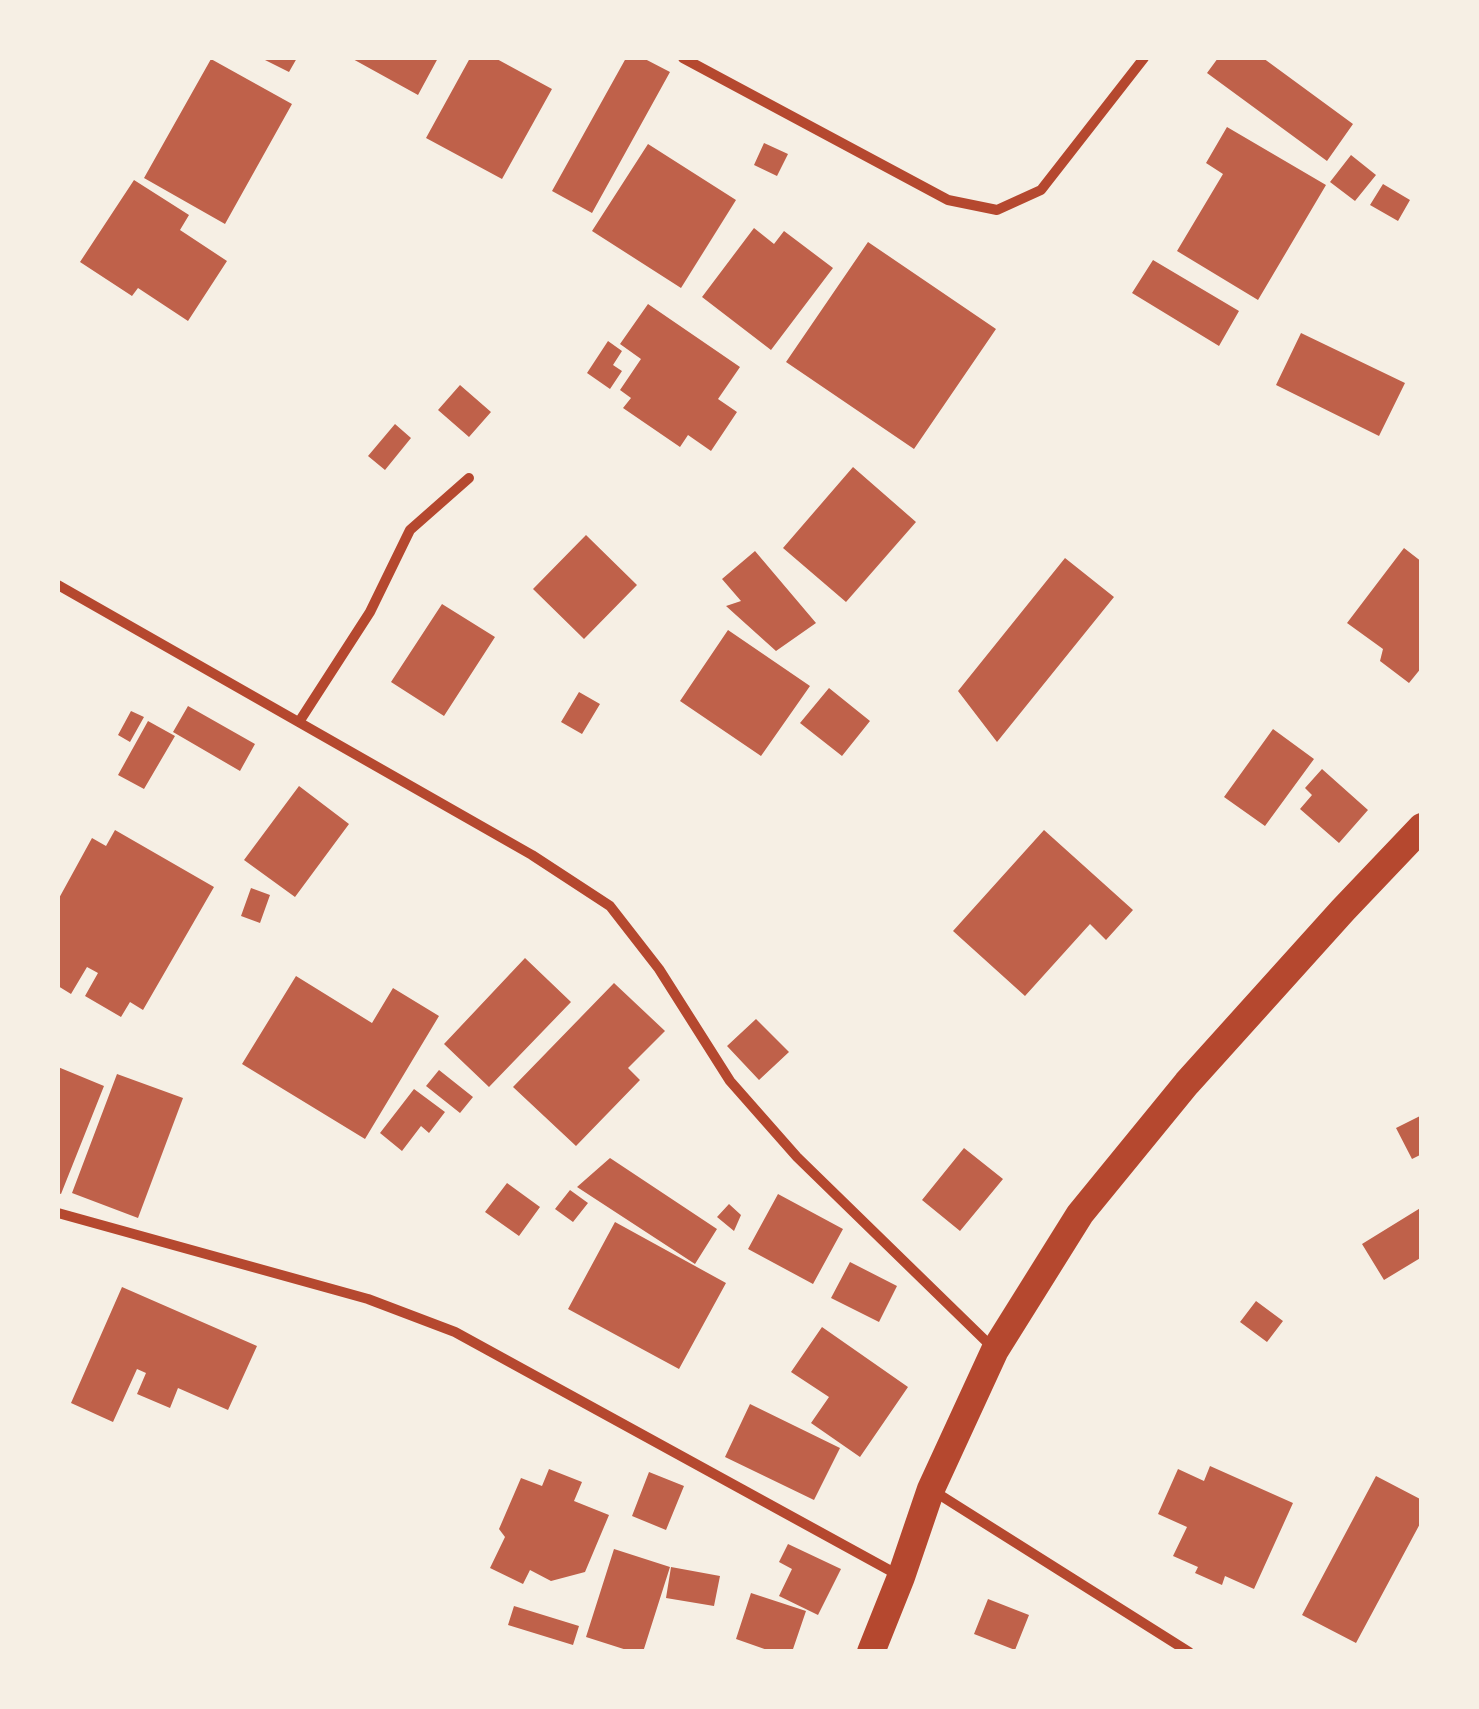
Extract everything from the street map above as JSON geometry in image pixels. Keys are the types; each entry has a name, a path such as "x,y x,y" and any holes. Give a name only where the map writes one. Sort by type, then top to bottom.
{"highway":[{"path":"871,1652 931,1489 995,1350 1080,1214 1175,1097 1422,827"}],"street":[{"path":"683,58 948,200 997,210 1041,190 1144,58"},
{"path":"299,722 370,612 410,530 468,478"},
{"path":"58,585 532,855 610,906 659,969 730,1081 797,1157 995,1350"},
{"path":"58,1213 368,1300 454,1332 900,1577"},
{"path":"931,1489 1189,1652"}],"building":[{"path":"261,58 297,58 289,72"},
{"path":"351,58 438,58 418,95"},
{"path":"470,58 495,58 552,89 502,179 426,138"},
{"path":"626,58 643,58 670,72 592,213 552,191"},
{"path":"1218,58 1263,58 1353,124 1327,161 1207,73"},
{"path":"211,59 292,104 225,224 144,178"},
{"path":"1227,127 1326,185 1258,300 1177,251 1223,174 1206,163"},
{"path":"764,143 788,154 777,176 754,165"},
{"path":"648,144 736,200 681,288 592,231"},
{"path":"1351,155 1376,175 1355,201 1330,182"},
{"path":"134,180 189,215 180,230 227,261 188,321 138,288 132,296 80,262"},
{"path":"1383,184 1410,200 1398,221 1370,205"},
{"path":"754,228 774,244 784,231 833,268 771,350 702,297"},
{"path":"868,242 996,329 914,449 786,362"},
{"path":"1153,260 1239,311 1219,346 1132,293"},
{"path":"648,304 740,367 718,399 737,412 711,451 688,435 680,447 623,408 631,398 620,390 641,359 620,344"},
{"path":"1301,333 1405,383 1379,436 1276,385"},
{"path":"608,341 622,351 613,365 622,371 610,389 587,373"},
{"path":"460,385 491,412 469,437 438,410"},
{"path":"395,424 411,438 385,470 368,456"},
{"path":"853,467 916,522 846,602 783,548"},
{"path":"586,535 637,585 584,639 533,589"},
{"path":"1404,548 1422,562 1422,667 1409,683 1380,661 1383,649 1347,623"},
{"path":"755,551 816,623 776,651 726,606 741,601 722,579"},
{"path":"1065,558 1114,597 997,742 958,691"},
{"path":"442,604 495,637 444,716 391,682"},
{"path":"728,630 810,686 761,756 680,701"},
{"path":"829,688 870,721 842,756 800,723"},
{"path":"579,692 600,704 582,734 561,722"},
{"path":"188,706 255,744 240,771 173,732"},
{"path":"131,711 144,717 130,742 118,735"},
{"path":"148,721 175,736 144,789 118,775"},
{"path":"1273,729 1314,759 1265,826 1224,797"},
{"path":"1322,769 1368,810 1339,843 1300,809 1312,795 1305,788"},
{"path":"299,786 349,824 295,897 244,860"},
{"path":"115,830 214,887 143,1010 130,1002 121,1017 85,996 98,973 87,967 71,994 58,986 58,900 92,838 106,846"},
{"path":"1044,830 1133,910 1106,940 1090,924 1025,996 953,931"},
{"path":"251,888 270,895 260,923 241,916"},
{"path":"525,958 571,1002 489,1087 444,1044"},
{"path":"296,976 372,1023 393,988 439,1016 365,1139 242,1064"},
{"path":"614,983 665,1031 628,1068 640,1080 576,1146 513,1087"},
{"path":"756,1019 789,1052 759,1080 727,1046"},
{"path":"58,1067 104,1086 61,1194 58,1193"},
{"path":"439,1070 473,1097 460,1113 426,1086"},
{"path":"117,1074 183,1098 138,1218 72,1193"},
{"path":"414,1089 445,1112 429,1133 421,1126 402,1151 380,1133"},
{"path":"1422,1115 1422,1154 1412,1159 1396,1128"},
{"path":"964,1148 1003,1179 960,1231 922,1200"},
{"path":"610,1158 717,1229 695,1264 577,1187"},
{"path":"507,1183 540,1207 519,1236 485,1212"},
{"path":"570,1190 588,1203 573,1222 555,1209"},
{"path":"778,1194 843,1229 813,1284 748,1249"},
{"path":"729,1204 741,1215 734,1231 717,1217"},
{"path":"1422,1207 1422,1257 1384,1280 1362,1244"},
{"path":"615,1222 726,1283 679,1369 568,1309"},
{"path":"850,1262 897,1286 879,1322 831,1298"},
{"path":"122,1287 257,1346 228,1410 178,1388 170,1408 137,1394 146,1373 137,1369 113,1422 71,1403"},
{"path":"1256,1301 1283,1321 1267,1342 1240,1322"},
{"path":"822,1327 908,1387 860,1457 811,1423 829,1397 791,1372"},
{"path":"750,1404 840,1448 814,1500 725,1457"},
{"path":"1210,1466 1293,1503 1254,1589 1225,1576 1222,1585 1195,1573 1198,1567 1173,1556 1187,1527 1158,1514 1178,1469 1204,1481"},
{"path":"549,1469 582,1482 574,1501 609,1515 585,1572 551,1581 530,1570 523,1584 490,1568 505,1537 499,1529 521,1478 542,1486"},
{"path":"649,1472 684,1486 666,1530 632,1516"},
{"path":"1376,1476 1422,1500 1422,1520 1356,1643 1302,1615"},
{"path":"788,1544 841,1569 818,1615 779,1596 792,1569 779,1562"},
{"path":"614,1549 670,1567 643,1652 586,1637"},
{"path":"671,1567 720,1576 714,1606 666,1598"},
{"path":"751,1593 806,1611 792,1652 773,1652 736,1639"},
{"path":"988,1599 1029,1615 1015,1650 974,1634"},
{"path":"514,1606 579,1626 573,1645 508,1625"}]}
